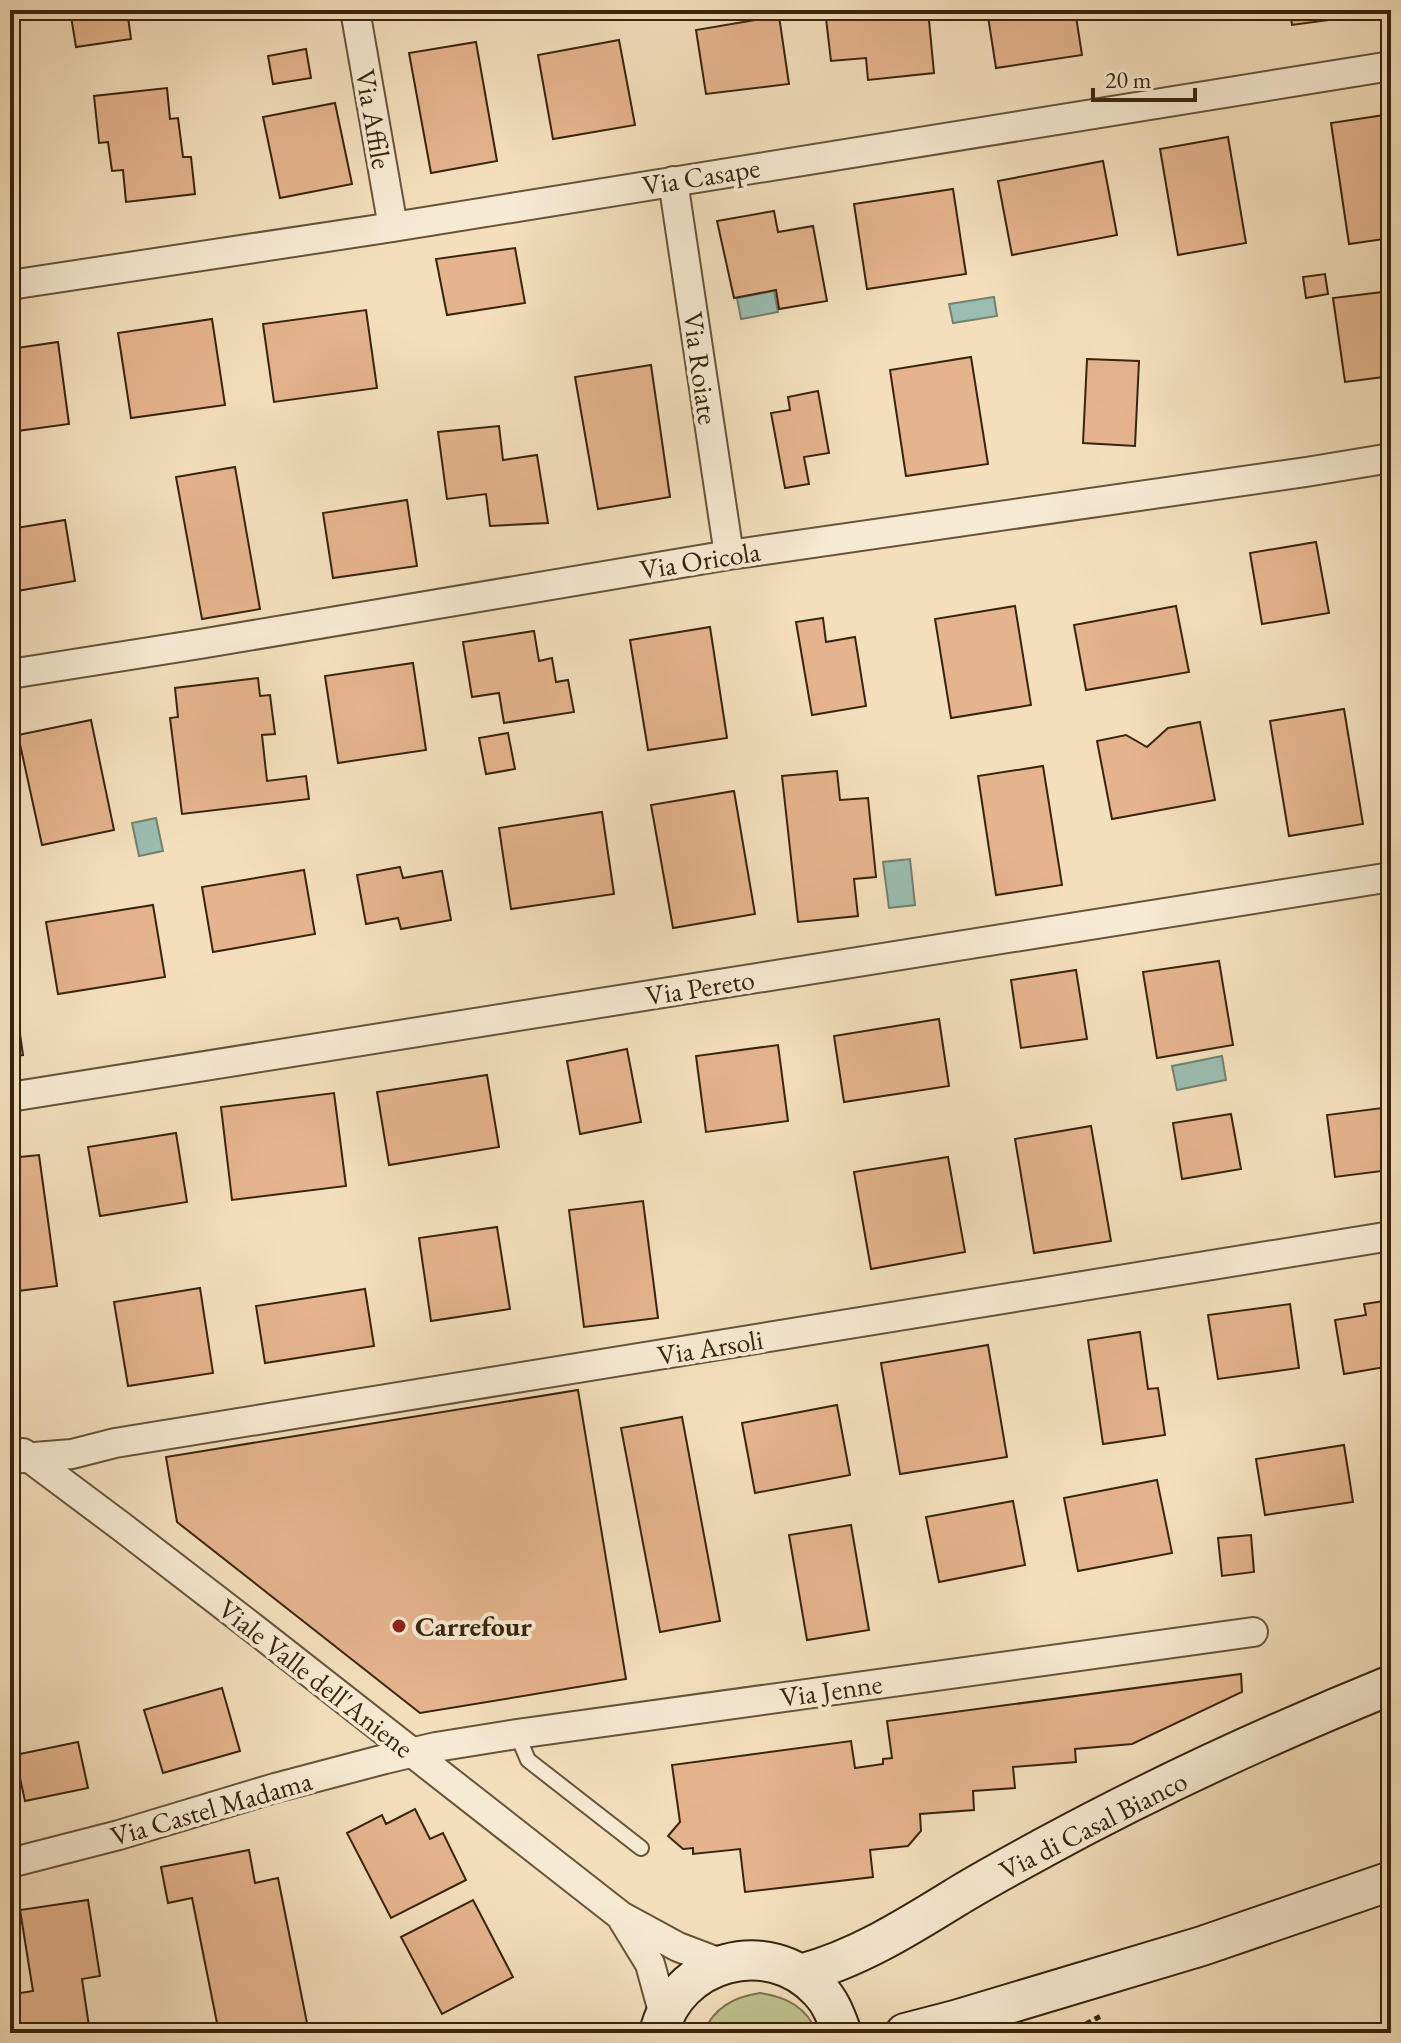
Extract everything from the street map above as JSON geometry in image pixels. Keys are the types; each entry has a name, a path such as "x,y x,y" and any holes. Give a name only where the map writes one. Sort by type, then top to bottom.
{"main road":[{"name":"Via di Casal Bianco","path":"800,1974 879,1943 1021,1860 1154,1791 1391,1685"},
{"path":"905,2033 1202,1946 1391,1881"},
{"path":"662,2024 678,1993 699,1975 723,1964 749,1959 775,1963 800,1974 819,1990 834,2011 842,2033"}],"street":[{"name":"Via Affile","path":"355,10 393,227"},
{"name":"Via Casape","path":"10,285 393,227 1391,66"},
{"name":"Via Roiate","path":"673,181 729,555"},
{"name":"Via Oricola","path":"10,674 729,555 1391,458"},
{"name":"Via Pereto","path":"10,1097 1391,877"},
{"name":"Via Arsoli","path":"16,1453 72,1454 130,1440 1391,1236"},
{"name":"Viale Valle dell'Aniene","path":"16,1453 147,1546 621,1916"},
{"name":"Via Jenne","path":"411,1753 517,1734 1253,1632"},
{"name":"Via Castel Madama","path":"10,1863 411,1753"},
{"path":"621,1916 663,1940 723,1964"},
{"path":"621,1916 650,1964 662,2024"}],"lane":[{"path":"517,1734 528,1760 641,1848"}],"green space":[{"path":"760,1993 794,2005 808,2016 817,2033 703,2033 713,2017 726,2005 741,1997"}],"water":[{"path":"774,291 778,312 741,319 737,298"},
{"path":"994,297 997,316 953,323 949,304"},
{"path":"156,818 163,851 139,856 132,823"},
{"path":"910,859 915,905 889,908 883,862"},
{"path":"1222,1056 1226,1080 1177,1090 1172,1066"}],"building":[{"path":"70,10 127,10 131,39 76,47"},
{"path":"825,10 928,10 934,73 868,80 866,58 831,61"},
{"path":"987,10 1075,10 1082,55 996,68"},
{"path":"1290,10 1336,10 1337,19 1292,25"},
{"path":"779,16 789,84 706,94 696,30"},
{"path":"619,40 635,125 553,139 538,55"},
{"path":"476,42 497,161 431,173 409,53"},
{"path":"306,49 311,78 273,84 268,56"},
{"path":"167,88 170,119 178,118 183,157 191,157 195,194 126,202 123,170 112,171 108,142 99,143 94,96"},
{"path":"335,103 352,184 280,198 263,117"},
{"path":"1391,114 1391,238 1349,244 1331,123"},
{"path":"1228,137 1246,243 1178,255 1160,149"},
{"path":"1103,161 1117,235 1012,255 998,181"},
{"path":"953,189 966,274 867,289 854,204"},
{"path":"774,211 778,232 813,226 827,301 779,309 776,290 734,298 717,221"},
{"path":"515,248 525,303 447,315 436,259"},
{"path":"1325,274 1328,294 1306,298 1303,277"},
{"path":"1391,291 1391,376 1345,382 1333,298"},
{"path":"366,310 377,388 274,402 263,324"},
{"path":"212,319 225,405 131,418 118,333"},
{"path":"58,342 69,424 10,432 10,349"},
{"path":"971,357 988,464 906,476 890,370"},
{"path":"1087,359 1139,361 1135,446 1083,443"},
{"path":"651,365 670,497 598,509 575,377"},
{"path":"818,391 829,453 804,457 809,484 785,488 771,413 790,410 788,397"},
{"path":"499,426 503,460 537,455 548,523 490,526 486,494 447,499 438,432"},
{"path":"235,467 260,609 202,619 176,477"},
{"path":"407,500 417,566 333,578 323,513"},
{"path":"65,520 75,581 17,591 10,553 10,529"},
{"path":"1391,523 1391,567 1382,525"},
{"path":"1316,542 1329,613 1262,624 1250,553"},
{"path":"1015,606 1031,705 951,718 935,619"},
{"path":"1176,606 1189,672 1086,690 1074,625"},
{"path":"823,618 826,642 855,637 866,706 812,715 796,622"},
{"path":"710,627 727,738 648,750 630,640"},
{"path":"534,631 539,661 552,658 556,682 568,680 574,712 504,723 499,693 472,697 463,642"},
{"path":"413,663 426,750 338,763 325,676"},
{"path":"258,678 260,696 270,695 275,734 262,735 267,781 306,776 309,799 182,814 170,718 178,717 175,688"},
{"path":"1344,709 1363,824 1289,836 1270,721"},
{"path":"91,720 114,830 42,845 18,735"},
{"path":"1200,722 1215,800 1112,819 1097,741 1126,735 1147,747 1168,728"},
{"path":"508,733 515,769 486,774 479,738"},
{"path":"1043,766 1062,885 996,895 978,776"},
{"path":"837,771 840,800 868,798 876,877 854,879 858,916 798,922 782,776"},
{"path":"734,791 755,914 673,928 651,805"},
{"path":"602,812 614,894 511,909 499,828"},
{"path":"400,867 403,878 442,871 451,920 401,929 398,918 366,924 357,875"},
{"path":"304,870 315,934 213,952 202,887"},
{"path":"153,905 165,977 58,994 46,922"},
{"path":"1219,961 1233,1045 1157,1058 1143,972"},
{"path":"10,965 23,1055 10,1056"},
{"path":"1076,970 1087,1039 1021,1048 1011,980"},
{"path":"939,1019 949,1086 844,1102 834,1036"},
{"path":"778,1045 788,1121 706,1132 696,1056"},
{"path":"627,1049 641,1122 580,1134 567,1061"},
{"path":"487,1075 499,1147 389,1165 377,1092"},
{"path":"334,1093 346,1186 232,1200 221,1107"},
{"path":"1382,1108 1390,1170 1335,1177 1327,1115"},
{"path":"1231,1114 1241,1169 1182,1179 1173,1123"},
{"path":"1091,1126 1111,1241 1034,1253 1015,1139"},
{"path":"176,1133 187,1202 100,1216 88,1147"},
{"path":"39,1155 57,1286 10,1292 10,1158"},
{"path":"948,1157 965,1252 871,1269 854,1172"},
{"path":"643,1201 658,1318 584,1327 569,1210"},
{"path":"497,1227 510,1309 431,1321 419,1238"},
{"path":"200,1288 213,1373 128,1386 114,1302"},
{"path":"365,1289 374,1346 265,1363 256,1306"},
{"path":"1391,1300 1391,1366 1344,1374 1335,1320 1366,1315 1364,1304"},
{"path":"1290,1304 1299,1368 1218,1379 1208,1315"},
{"path":"1140,1332 1148,1389 1158,1388 1165,1435 1103,1444 1088,1340"},
{"path":"988,1345 1007,1457 900,1474 881,1363"},
{"path":"578,1390 626,1679 420,1713 177,1522 166,1457"},
{"path":"837,1405 850,1475 755,1493 742,1423"},
{"path":"682,1417 720,1621 660,1632 621,1428"},
{"path":"1344,1445 1353,1502 1265,1515 1256,1459"},
{"path":"1157,1480 1172,1553 1078,1571 1064,1498"},
{"path":"1013,1501 1025,1565 939,1582 926,1517"},
{"path":"851,1525 869,1630 807,1640 789,1535"},
{"path":"1251,1535 1254,1572 1222,1576 1218,1538"},
{"path":"1241,1674 1242,1692 1132,1744 1075,1749 1076,1762 1013,1767 1015,1788 973,1791 974,1810 920,1814 921,1831 908,1846 870,1850 873,1877 745,1892 740,1849 693,1854 693,1848 683,1849 668,1836 680,1822 672,1765 851,1741 855,1768 883,1764 883,1759 892,1758 887,1721"},
{"path":"222,1688 240,1751 163,1773 144,1710"},
{"path":"17,1735 20,1752 10,1754 10,1737"},
{"path":"78,1742 88,1788 25,1801 15,1755"},
{"path":"415,1809 430,1839 443,1833 466,1880 391,1918 347,1833 382,1815 386,1824"},
{"path":"249,1850 255,1883 278,1878 309,2033 219,2033 192,1898 168,1903 161,1867"},
{"path":"88,1900 100,1976 82,1979 90,2033 21,2033 14,1994 33,1991 20,1910"},
{"path":"473,1900 513,1977 442,2014 401,1937"}],"place":[{"name":"Carrefour","path":"399,1626"}]}
